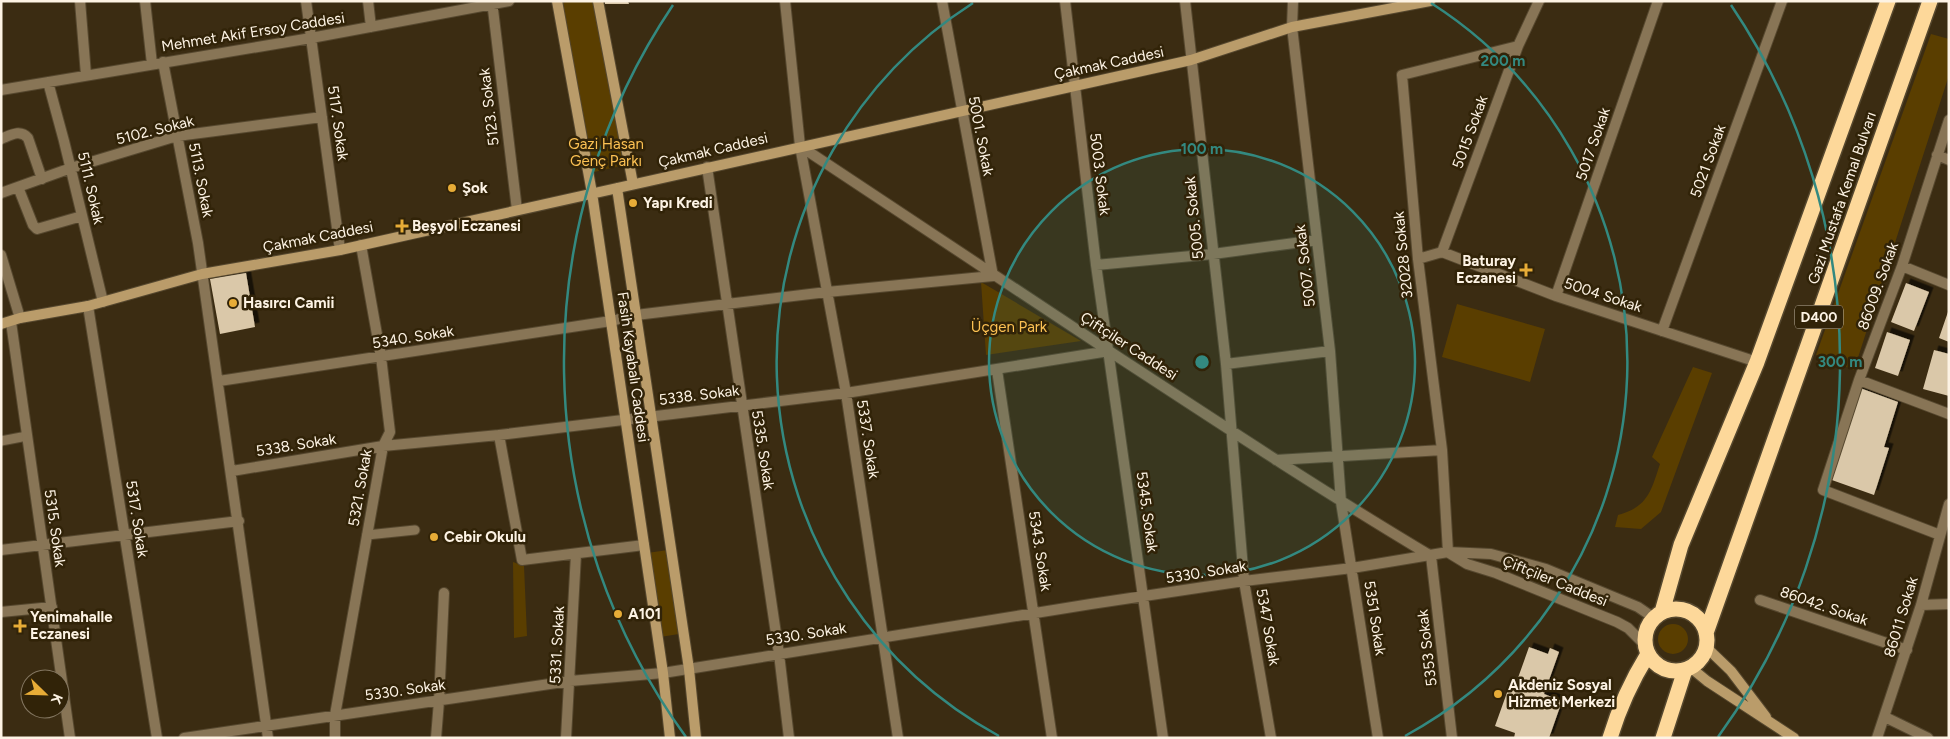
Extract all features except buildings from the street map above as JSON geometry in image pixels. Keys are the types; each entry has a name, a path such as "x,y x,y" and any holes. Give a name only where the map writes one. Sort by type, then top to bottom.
{"highway":[{"name":"Gazi Mustafa Kemal Bulvarı","path":"1658,615 1681,545 1757,362 1888,1"},
{"name":"Gazi Mustafa Kemal Bulvarı","path":"1706,640 1930,1"},
{"path":"1663,738 1688,669 1700,659 1706,640 1697,617 1689,612 1671,610 1658,615 1648,626 1645,635 1647,649 1660,667 1676,671 1688,669"},
{"path":"1610,738 1615,720 1647,649"}],"street":[{"path":"80,1 86,75"},
{"path":"145,1 152,64"},
{"name":"5117. Sokak","path":"306,1 340,250"},
{"path":"368,1 371,27"},
{"name":"Mehmet Akif Ersoy Caddesi","path":"1,90 311,38 509,1"},
{"name":"Fasih Kayabalı Caddesi","path":"557,1 592,193 670,738"},
{"path":"598,1 633,184"},
{"name":"5337. Sokak","path":"785,1 800,146 846,393 898,738"},
{"name":"5001. Sokak","path":"942,1 993,276"},
{"name":"5003. Sokak","path":"1065,1 1096,265 1109,351"},
{"name":"5005. Sokak","path":"1184,1 1226,364 1230,432"},
{"name":"5007. Sokak","path":"1293,1 1292,27 1330,351 1341,502"},
{"name":"Çakmak Caddesi","path":"11,322 88,306 202,274 340,250 1191,60 1292,27 1430,1"},
{"name":"5015 Sokak","path":"1442,252 1518,46 1539,1"},
{"name":"5017 Sokak","path":"1556,296 1658,1"},
{"name":"5021 Sokak","path":"1662,331 1782,1"},
{"name":"5123. Sokak","path":"492,3 517,210"},
{"name":"32028 Sokak","path":"1448,552 1442,450 1418,259 1402,75 1518,46"},
{"name":"5113. Sokak","path":"163,62 198,243 239,520 268,738"},
{"name":"5111. Sokak","path":"48,82 103,302"},
{"name":"5102. Sokak","path":"1,194 71,168 178,136 322,117"},
{"name":"86009. Sokak","path":"1940,535 1823,490 1859,380 1902,266 1949,120"},
{"path":"1,139 19,132 25,134 42,179"},
{"name":"Çiftçiler Caddesi","path":"800,146 1230,432 1341,502 1432,556 1448,552 1491,554 1546,570 1658,615"},
{"path":"1937,155 1949,160"},
{"name":"5335. Sokak","path":"707,167 779,654 789,738"},
{"path":"18,187 33,225 37,229 82,216"},
{"name":"Fasih Kayabalı Caddesi","path":"616,188 689,669 696,738"},
{"path":"1096,265 1213,254 1317,240"},
{"name":"5321. Sokak","path":"335,738 335,715 382,446 390,432 381,357 361,245"},
{"path":"1418,259 1442,252"},
{"name":"5004 Sokak","path":"1442,252 1556,296 1757,362"},
{"name":"5315. Sokak","path":"1,255 70,738"},
{"path":"1902,266 1949,285"},
{"name":"5340. Sokak","path":"219,382 611,321 636,315 827,292 993,276"},
{"name":"5317. Sokak","path":"88,306 158,738"},
{"name":"5338. Sokak","path":"232,471 382,446 499,435 846,393 1109,351"},
{"name":"5345. Sokak","path":"1109,351 1163,738"},
{"path":"1226,364 1330,351"},
{"name":"5343. Sokak","path":"997,370 1052,738"},
{"path":"1859,380 1949,414"},
{"name":"5347 Sokak","path":"1230,432 1244,581 1271,738"},
{"path":"499,435 522,560 644,546"},
{"path":"1276,460 1338,458 1442,450"},
{"name":"5351 Sokak","path":"1341,502 1378,738"},
{"name":"86011 Sokak","path":"1877,738 1921,605 1949,504"},
{"path":"1,550 239,520"},
{"name":"Çiftçiler Caddesi","path":"1448,552 1467,564 1496,573 1618,622 1628,628 1647,649"},
{"name":"5331. Sokak","path":"566,738 576,554"},
{"name":"5330. Sokak","path":"184,738 570,681 662,673 1244,581 1432,556"},
{"name":"5353 Sokak","path":"1432,556 1452,738"},
{"path":"436,738 444,593"},
{"name":"86042. Sokak","path":"1760,600 1907,650"},
{"path":"1921,605 1949,604"},
{"path":"1,612 52,607"},
{"path":"1706,640 1771,724"},
{"path":"1688,669 1794,738"},
{"path":"1885,716 1928,738"}],"lane":[{"path":"1,441 27,436"},
{"path":"367,535 415,530"}],"green space":[{"name":"Gazi Hasan Genç Parkı","path":"593,1 625,165 594,172 562,3"},
{"path":"1931,34 1949,39 1949,75 1854,370 1816,355"},
{"name":"Üçgen Park","path":"981,282 1081,341 986,355"},
{"path":"1457,304 1545,329 1530,382 1442,357"},
{"path":"1693,367 1712,373 1661,512 1641,529 1615,527 1618,515 1636,507 1647,497 1651,490 1660,464 1652,457"},
{"path":"668,550 679,634 660,637 647,553"},
{"path":"513,562 524,566 527,636 514,638"},
{"path":"1673,624 1679,625 1687,633 1687,645 1679,653 1673,654 1667,653 1659,645 1658,639 1659,633 1667,625"}],"place":[{"name":"Şok","path":"452,188"},
{"name":"Yapı Kredi","path":"633,203"},
{"name":"Beşyol Eczanesi","path":"402,226"},
{"name":"Baturay Eczanesi","path":"1526,270"},
{"name":"Hasırcı Camii","path":"233,303"},
{"name":"Cebir Okulu","path":"434,537"},
{"name":"A101","path":"618,614"},
{"name":"Yenimahalle Eczanesi","path":"20,626"},
{"name":"Akdeniz Sosyal Hizmet Merkezi","path":"1498,694"}]}
